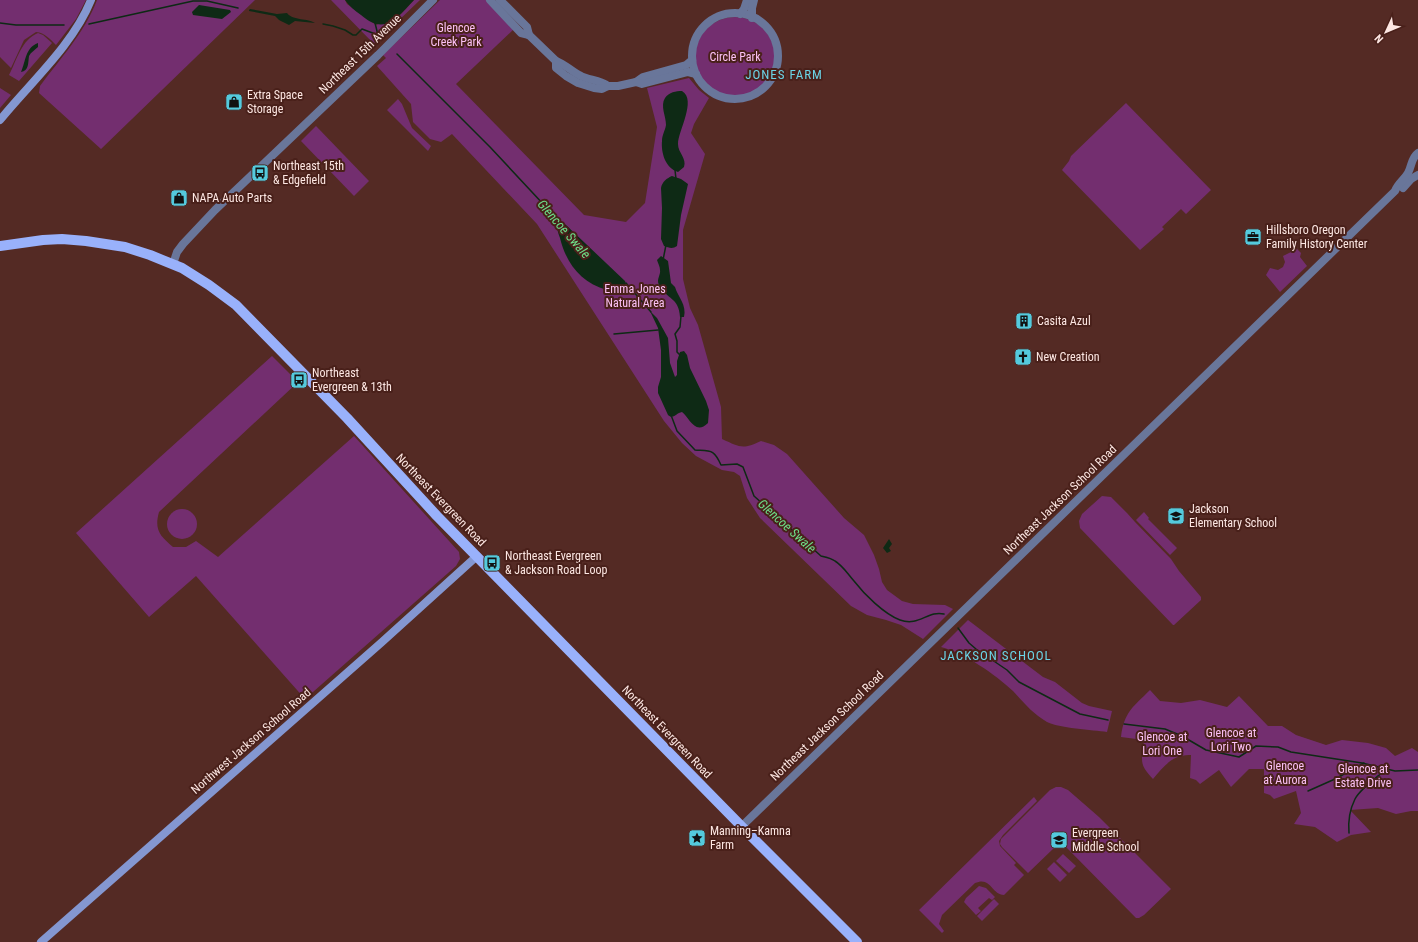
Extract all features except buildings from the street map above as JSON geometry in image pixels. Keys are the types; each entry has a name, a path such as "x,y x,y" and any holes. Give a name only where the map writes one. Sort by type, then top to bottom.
{"main road":[{"path":"0,120 67,41 79,24 91,0"},
{"name":"Northeast Evergreen Road","path":"0,246 51,239 86,240 125,247 173,264 209,285 236,305 347,418 405,482 476,556 741,827 857,942"},
{"name":"Northwest Jackson School Road","path":"41,942 382,642 476,556"}],"street":[{"name":"Northeast 15th Avenue","path":"173,264 177,252 188,238 215,210 378,55 433,0"},
{"path":"490,0 521,32 529,35 556,61 556,68 572,80 594,88 602,89 608,86 618,86 636,82 643,76 686,65 692,60"},
{"path":"500,0 527,27 529,35"},
{"path":"740,14 744,9 747,0"},
{"path":"752,18 754,0"},
{"path":"740,14 752,18 761,23 773,38 777,48 776,68 772,77 764,88 755,94 736,99 724,98 707,89 696,74 692,60 695,40 704,27 720,16 740,14"},
{"path":"636,82 642,84 688,72 696,74"},
{"name":"Northeast Jackson School Road","path":"741,827 1394,191 1397,185 1407,175 1414,157 1418,153"},
{"path":"1412,163 1414,170 1418,174"},
{"name":"Northeast Jackson School Road","path":"1394,191 1401,189 1418,174"}],"green space":[{"path":"0,0 86,0 76,19 56,45 45,35 36,32 24,40 11,68 0,57"},
{"path":"97,0 255,0 101,149 39,93 40,86 79,34"},
{"path":"331,0 345,0 347,4 376,25 401,14 414,0 420,0 374,44"},
{"path":"440,0 488,0 515,28 456,84 584,215 626,222 645,203 657,127 647,88 689,78 699,90 709,98 694,124 691,133 705,154 683,230 683,279 690,308 698,325 721,407 722,439 741,446 749,446 761,441 774,445 787,454 844,518 864,535 874,555 882,582 887,590 902,601 913,604 945,605 953,609 923,639 901,625 867,615 851,606 760,518 747,498 740,476 734,472 722,470 696,456 682,443 664,421 537,224 452,134 441,142 430,139 413,122 411,104 377,66 386,58 383,55"},
{"name":"Circle Park","path":"735,17 750,20 763,29 772,42 775,57 772,72 763,85 750,94 735,97 720,94 707,85 698,72 695,57 698,42 707,29 720,20"},
{"path":"38,33 43,35 52,43 19,81 9,75 23,45 32,36"},
{"path":"0,88 11,95 0,108"},
{"path":"398,99 402,104 412,128 431,146 428,151 387,110"},
{"path":"1126,103 1211,190 1186,214 1181,209 1162,227 1164,229 1140,250 1062,170 1071,156"},
{"path":"316,126 369,181 354,196 301,141"},
{"path":"1297,249 1301,253 1300,257 1307,266 1280,292 1266,275 1270,268 1278,270 1283,267 1285,262 1283,256"},
{"path":"272,356 298,382 159,512 157,524 159,532 162,536 173,547 186,547 196,541 218,557 354,436 459,552 460,559 456,566 305,699 196,576 149,617 76,533"},
{"path":"1102,496 1111,497 1127,513 1171,559 1201,597 1201,600 1174,625 1080,528 1079,521 1082,514"},
{"path":"182,509 192,514 197,524 192,534 182,539 172,534 167,524 172,514"},
{"path":"1144,512 1149,518 1148,519 1177,548 1170,555 1136,520"},
{"path":"968,620 1043,677 1055,682 1082,703 1112,711 1107,732 1067,727 1047,722 1033,712 1013,691 989,671 959,654 941,647"},
{"path":"1150,690 1160,701 1181,703 1200,700 1227,707 1239,696 1268,726 1282,726 1296,735 1326,745 1342,740 1368,743 1386,748 1395,756 1412,748 1418,752 1418,811 1396,814 1378,808 1350,810 1371,832 1351,835 1337,842 1315,827 1294,824 1301,813 1296,791 1274,799 1270,795 1264,793 1264,769 1249,769 1231,787 1219,770 1200,784 1196,780 1190,778 1191,755 1185,755 1179,756 1169,762 1153,779 1148,774 1142,761 1144,740 1121,737 1124,722 1130,710"},
{"path":"1056,787 1061,787 1068,790 1099,817 1171,889 1144,915 1136,918 1066,847 1060,845 1054,848 1028,873 1002,847 1000,844 1001,839 1050,790"},
{"path":"1034,797 1037,801 1003,835 999,841 1000,846 1016,863 1014,865 1024,875 1004,895 996,892 988,883 980,881 975,883 942,915 939,924 944,931 942,933 919,910"},
{"path":"1063,854 1076,866 1069,873 1056,861"},
{"path":"1054,862 1067,875 1060,882 1047,869"},
{"path":"979,886 986,888 995,897 992,900 989,898 978,908 981,911 976,915 964,902 966,898"},
{"path":"994,899 999,904 982,921 977,916"}],"water":[{"path":"345,0 414,0 402,13 390,22 377,24 369,21 354,10"},
{"path":"199,5 230,10 231,12 222,19 193,15 192,12"},
{"path":"250,9 277,14 287,13 290,16 309,20 315,23 295,21 289,25 279,20 275,16 249,11"},
{"path":"38,43 38,47 29,56 27,68 21,72 28,51"},
{"path":"682,91 686,95 688,101 686,116 679,138 678,147 685,164 684,167 678,172 670,167 663,155 662,139 666,122 663,104 668,94"},
{"path":"672,176 681,179 688,184 681,215 677,246 674,248 664,246 661,239 661,188 665,180"},
{"path":"559,220 625,281 626,284 620,289 613,291 598,287 582,277 566,256 557,229"},
{"path":"661,256 668,261 671,283 675,287 683,305 685,313 684,317 680,317 679,310 675,302 662,290 659,285 658,281 660,269 657,260"},
{"path":"650,311 657,318 668,338 670,363 675,377 677,375 677,361 680,352 684,351 687,355 690,368 709,410 708,423 703,426 696,427 682,412 673,417 668,415 658,393 661,377 661,350 658,328"},
{"path":"889,539 892,544 889,548 891,551 887,553 883,548"}],"waterway":[{"name":"Glencoe Swale","path":"89,24 193,1 207,1 238,8"},
{"name":"Glencoe Swale","path":"0,23 16,25 64,25"},
{"name":"Glencoe Swale","path":"323,24 345,30 353,35 356,35 362,29 378,35 375,23"},
{"name":"Glencoe Swale","path":"397,54 490,147 559,221"},
{"path":"675,170 676,179"},
{"path":"663,260 666,245"},
{"name":"Glencoe Swale","path":"626,283 651,312"},
{"path":"680,355 677,352 677,341 675,334 680,327 681,316"},
{"path":"614,334 658,330"},
{"name":"Glencoe Swale","path":"671,415 677,431 695,450 714,453 721,465 737,464 743,467 754,496 821,556 832,559 840,565 858,586 887,613 907,622 918,620 933,614 944,614"},
{"name":"Glencoe Swale","path":"958,628 969,643 1007,670 1019,682 1080,714 1108,720"},
{"name":"Glencoe Swale","path":"1124,724 1165,729 1182,736 1206,750 1239,757 1256,746 1278,747 1291,752 1362,763 1395,771 1418,770"},
{"path":"1308,791 1335,779 1364,763"},
{"path":"1349,833 1350,816 1357,795 1387,769"}],"place":[{"name":"Extra Space Storage","path":"234,102"},
{"name":"Northeast 15th & Edgefield","path":"260,173"},
{"name":"NAPA Auto Parts","path":"179,198"},
{"name":"Hillsboro Oregon Family History Center","path":"1253,237"},
{"name":"Casita Azul","path":"1024,321"},
{"name":"New Creation","path":"1023,357"},
{"name":"Northeast Evergreen & 13th","path":"299,380"},
{"name":"Jackson Elementary School","path":"1176,516"},
{"name":"Northeast Evergreen & Jackson Road Loop","path":"492,563"},
{"name":"Manning–Kamna Farm","path":"697,838"},
{"name":"Evergreen Middle School","path":"1059,840"}],"district":[{"name":"JONES FARM","path":"784,74"},
{"name":"JACKSON SCHOOL","path":"996,655"}],"park label":[{"name":"Glencoe Creek Park","path":"456,35"},
{"name":"Emma Jones Natural Area","path":"635,296"},
{"name":"Glencoe at Lori Two","path":"1231,740"},
{"name":"Glencoe at Lori One","path":"1162,744"},
{"name":"Glencoe at Aurora","path":"1285,773"},
{"name":"Glencoe at Estate Drive","path":"1363,776"}]}
